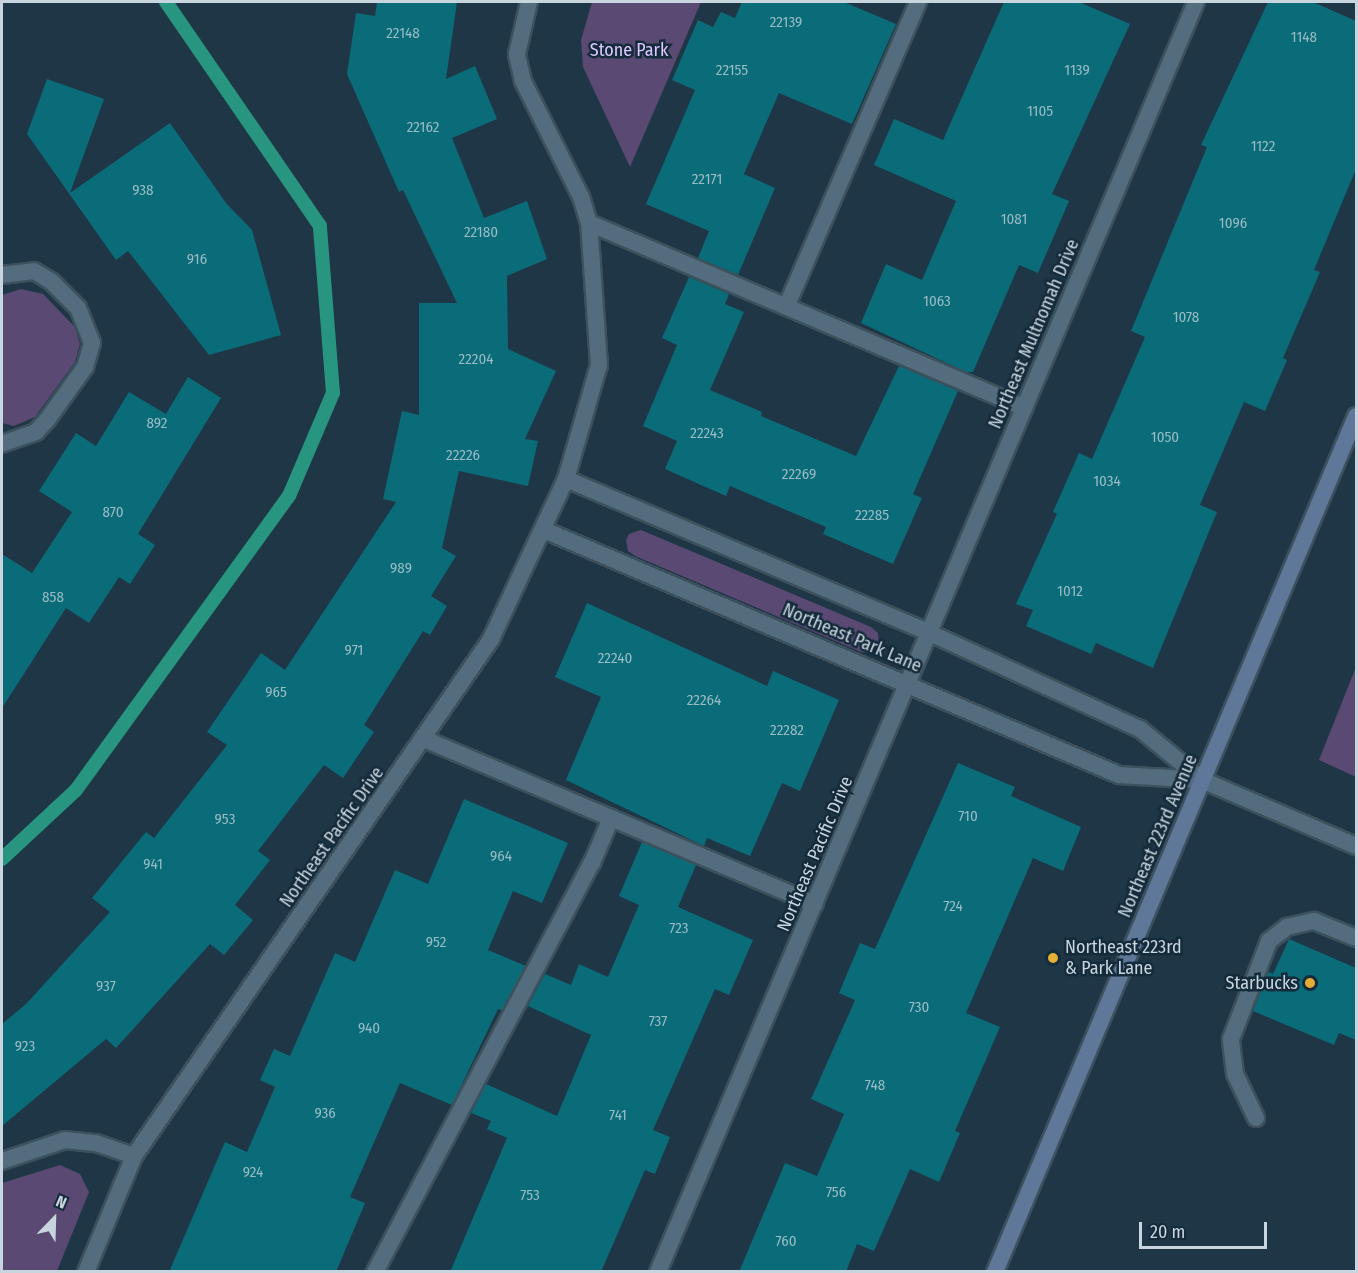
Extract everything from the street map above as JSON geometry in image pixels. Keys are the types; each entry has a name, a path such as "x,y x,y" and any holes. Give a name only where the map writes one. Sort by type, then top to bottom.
{"main road":[{"name":"Northeast 223rd Avenue","path":"995,1272 1356,416"}],"street":[{"path":"529,2 517,54 523,81 581,198 588,223 599,366 566,478 544,530"},
{"path":"787,305 918,2"},
{"name":"Northeast Multnomah Drive","path":"910,683 1196,2"},
{"path":"588,223 787,305 1024,408"},
{"path":"2,275 34,272 52,282 78,308 92,343 85,367 47,420 36,432 2,444"},
{"name":"Northeast Park Lane","path":"566,478 930,633 1140,729 1202,780 1356,846"},
{"name":"Northeast Park Lane","path":"544,530 910,683 1119,775 1202,780"},
{"name":"Northeast Pacific Drive","path":"86,1272 134,1155 491,639 544,530"},
{"name":"Northeast Pacific Drive","path":"658,1272 910,683"},
{"path":"424,739 815,904"},
{"path":"375,1272 592,863 611,818"},
{"path":"1256,1118 1235,1074 1231,1039 1269,941 1287,927 1314,921 1356,938"},
{"path":"2,1161 65,1140 96,1143 134,1155"}],"green space":[{"name":"Stone Park","path":"592,2 701,2 630,167 583,67 581,40"},
{"path":"21,289 43,294 75,327 80,344 75,362 35,417 14,426 2,423 2,295"},
{"path":"641,530 871,627 878,633 879,645 870,653 861,652 635,556 628,551 626,540 629,534"},
{"path":"1356,667 1356,777 1319,760"},
{"path":"60,1165 80,1174 89,1192 57,1271 2,1271 2,1183"}],"building":[{"path":"377,2 457,2 446,79 475,66 497,119 452,138 484,218 527,201 547,259 507,276 508,349 556,371 525,439 538,441 528,486 459,471 442,548 456,556 431,596 447,606 430,635 423,631 364,725 374,732 343,778 324,765 258,851 270,860 235,905 253,920 224,955 210,944 116,1048 106,1039 2,1126 2,1024 26,1004 110,912 92,898 146,832 154,838 227,745 207,732 261,653 285,670 396,502 383,499 402,411 419,415 419,303 457,303 403,190 399,192 347,74 356,13 375,16"},
{"path":"742,2 844,2 896,24 852,124 779,93 744,174 775,188 738,275 698,258 709,231 646,204 695,90 672,80 698,20 713,27 721,12 735,18"},
{"path":"1004,2 1079,2 1130,24 1052,194 1069,201 1038,273 1019,265 973,372 966,372 861,323 886,264 922,280 956,201 874,165 894,119 943,140"},
{"path":"1268,2 1313,2 1356,21 1356,169 1314,270 1320,272 1283,358 1287,360 1265,411 1244,402 1200,505 1217,512 1153,668 1096,643 1091,654 1026,626 1033,610 1016,604 1057,514 1053,512 1079,453 1092,459 1145,337 1131,331 1207,147 1201,145"},
{"path":"47,79 104,99 70,193 170,123 226,203 252,230 281,335 209,355 128,251 116,260 27,134"},
{"path":"689,277 729,294 725,304 744,312 710,390 762,412 761,416 856,456 899,366 958,391 913,494 922,498 893,564 823,534 826,527 730,486 726,496 665,469 677,441 643,426 677,345 662,338"},
{"path":"188,377 221,398 138,534 155,545 130,584 119,577 89,623 66,608 2,708 2,554 32,573 72,512 39,491 76,433 96,446 129,392 166,414"},
{"path":"587,603 767,686 773,671 839,700 800,791 782,783 750,856 707,838 704,846 566,780 601,697 555,677"},
{"path":"958,763 1015,787 1011,796 1081,827 1063,871 1033,858 966,1013 1000,1027 955,1131 960,1133 939,1182 910,1169 874,1251 857,1244 846,1272 739,1272 785,1163 817,1176 844,1114 811,1099 855,1000 839,993 860,943 875,949"},
{"path":"464,799 568,843 542,903 513,891 488,950 526,966 502,1010 498,1009 452,1105 400,1083 350,1197 365,1203 336,1272 169,1272 225,1142 247,1152 275,1087 260,1080 274,1049 290,1056 335,953 355,962 395,870 428,884"},
{"path":"642,842 696,865 678,907 753,940 729,995 715,989 653,1130 670,1137 655,1174 645,1170 601,1272 450,1272 507,1138 487,1129 491,1121 471,1113 486,1084 557,1116 591,1035 528,1006 545,974 571,985 579,964 608,977 639,905 619,896"},
{"name":"Starbucks","path":"1289,939 1356,968 1356,1040 1339,1033 1334,1045 1253,1011 1268,972 1273,974"}],"waterway":[{"path":"2,859 76,790 289,496 333,393 320,226 166,2"}],"place":[{"name":"Northeast 223rd & Park Lane","path":"1053,958"},
{"name":"Starbucks","path":"1310,983"}]}
